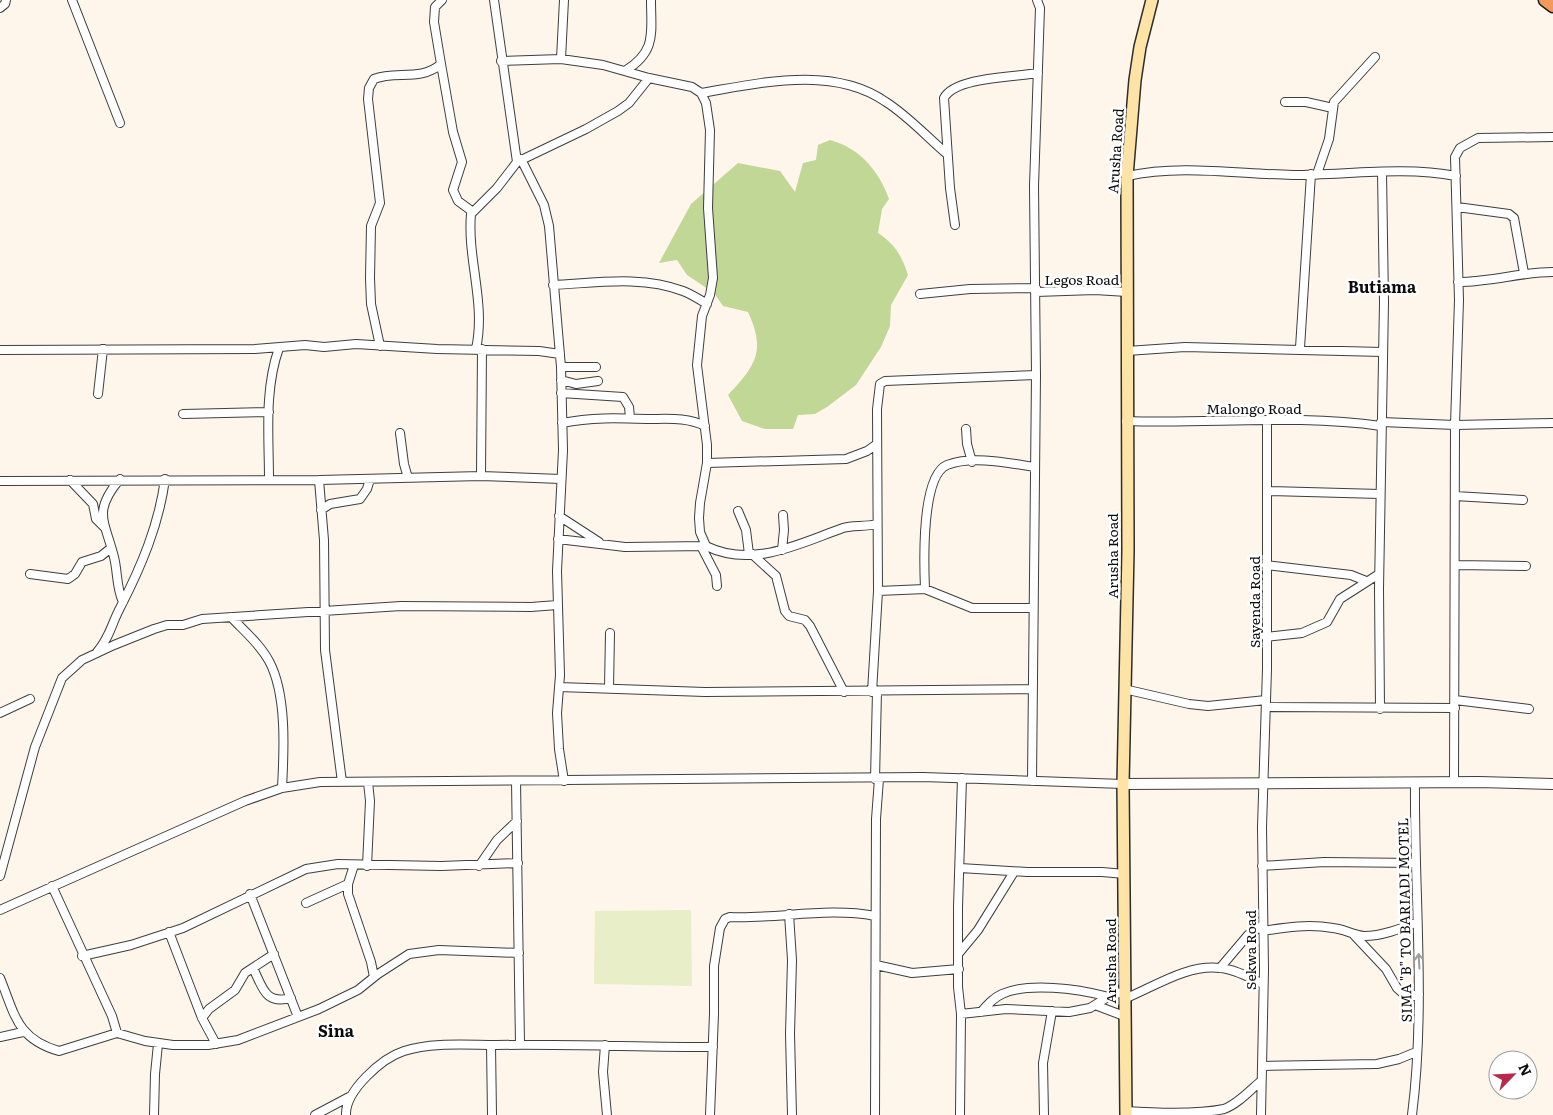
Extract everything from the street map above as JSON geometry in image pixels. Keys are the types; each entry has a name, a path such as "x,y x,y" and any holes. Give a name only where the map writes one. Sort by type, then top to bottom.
{"main road":[{"name":"Arusha Road","path":"1126,1113 1123,784 1128,551 1126,176 1135,80 1140,47 1152,0"}],"street":[{"path":"0,8 5,4 6,0"},
{"path":"72,0 120,123"},
{"path":"442,0 435,7 434,22 453,132 462,162 453,190 458,201 473,212"},
{"path":"494,0 501,61 519,161 544,205 549,226 561,367 562,423 557,604 559,749 564,781"},
{"path":"561,59 564,0"},
{"path":"626,71 642,60 650,45 651,0"},
{"path":"1032,781 1036,375 1034,186 1040,8 1037,0"},
{"path":"1300,348 1314,174 1329,139 1332,108 1340,94 1362,73 1375,57"},
{"path":"501,61 561,59 603,65 649,78 692,87 701,93 706,103 710,130 708,208 713,278 700,325 697,365 708,463 700,502 699,518 700,532 716,575 717,586"},
{"path":"380,346 371,304 371,226 380,203 372,144 369,88 374,79 380,76 389,74 400,76 421,75 440,64"},
{"path":"954,225 944,98 948,91 960,85 1038,73"},
{"path":"481,476 480,311 470,225 473,212 519,161 586,129 618,111 629,103 649,78"},
{"path":"701,93 788,79 819,79 847,84 869,92 887,102 947,154"},
{"path":"1285,102 1306,102 1332,108"},
{"path":"1454,782 1455,425 1458,282 1455,157 1460,148 1478,138 1553,137"},
{"path":"1126,176 1159,172 1314,174 1382,172 1456,176"},
{"path":"1380,709 1379,574 1383,352 1382,172"},
{"path":"1457,208 1509,214 1514,218 1524,273"},
{"path":"1458,282 1476,282 1524,273 1553,272"},
{"path":"553,285 604,282 643,283 683,291 707,304"},
{"name":"Legos Road","path":"920,294 970,290 1095,290 1127,292"},
{"path":"0,350 279,348 305,346 324,348 356,344 539,351 560,354"},
{"path":"1127,351 1185,347 1300,348 1383,352"},
{"path":"269,480 271,374 279,348"},
{"path":"98,394 103,349"},
{"path":"561,367 596,367"},
{"path":"876,1115 875,916 877,779 875,692 878,591 878,394 882,382 924,378 1036,375"},
{"path":"561,380 576,384 598,381"},
{"path":"561,393 623,398 627,400 630,418"},
{"path":"183,414 269,412"},
{"path":"562,423 595,418 630,418 690,420 705,426"},
{"name":"Malongo Road","path":"1126,421 1267,420 1455,425 1553,423"},
{"name":"Sayenda Road","path":"1264,784 1267,420"},
{"path":"966,429 966,444 972,462"},
{"path":"400,433 408,478"},
{"path":"708,463 846,459 867,451 877,444"},
{"path":"925,590 924,563 927,514 934,478 946,465 972,462 992,461 1034,467"},
{"path":"0,480 319,480 481,476 561,479"},
{"path":"120,479 104,501 104,527 115,565 117,586 123,602"},
{"path":"96,653 108,638 145,558 153,533 165,479"},
{"path":"321,510 330,504 360,499 367,489 370,479"},
{"path":"70,480 93,504 96,519 104,527"},
{"path":"319,480 326,660 342,782"},
{"path":"1266,490 1380,494"},
{"path":"1455,496 1523,500"},
{"path":"738,511 746,530 750,554 776,576 785,611 789,616 805,620 810,626 844,692"},
{"path":"782,515 782,550"},
{"path":"559,516 602,543"},
{"path":"558,539 625,547 704,546 721,552 750,554 782,550 845,527 861,528 877,524"},
{"path":"30,574 68,579 75,574 82,562 101,556 111,548"},
{"path":"1266,565 1339,573 1366,580"},
{"path":"1456,565 1526,566"},
{"path":"1266,637 1302,633 1327,622 1340,599 1366,580 1379,574"},
{"path":"878,591 925,590 972,608 1033,608"},
{"path":"0,876 36,747 58,684 68,671 96,653 167,625 179,626 196,620 401,606 531,606 557,604"},
{"path":"231,617 259,646 270,661 276,680 280,702 283,762 282,788"},
{"path":"608,688 610,633"},
{"path":"559,687 674,691 844,692 1032,689"},
{"path":"1124,689 1188,704 1208,706 1266,703 1380,709 1455,704 1529,709"},
{"path":"0,713 30,699"},
{"path":"0,910 245,801 282,788 320,782 877,779 923,777 1123,784 1218,782 1264,784 1415,784 1454,782 1553,784"},
{"path":"960,1115 961,1014 959,968 962,778"},
{"path":"516,781 520,1045"},
{"path":"367,866 370,801 368,782"},
{"name":"Sekwa Road","path":"1261,1115 1264,984 1262,866 1264,784"},
{"name":"SIMA \"B\" TO BARIADI MOTEL","path":"1412,1115 1419,994 1415,863 1415,784"},
{"path":"479,866 497,840 517,821"},
{"path":"1262,866 1324,862 1415,863"},
{"path":"82,956 131,945 183,928 250,894 306,869 338,864 367,866 479,866 518,863"},
{"path":"354,865 348,884 351,907 371,962 374,977"},
{"path":"960,868 1014,872 1082,871 1125,874"},
{"path":"960,953 978,930 1014,872"},
{"path":"306,903 348,884"},
{"path":"52,886 82,956 112,1016 116,1033"},
{"path":"250,894 298,1017"},
{"path":"710,1115 714,966 722,922 730,917 789,914 850,912 875,916"},
{"path":"789,914 792,960 790,1034 792,1115"},
{"path":"1220,968 1248,935 1263,928 1319,926 1363,936 1386,933 1417,922"},
{"path":"169,932 202,1018 216,1044"},
{"path":"1352,934 1386,968 1401,994 1407,997 1419,994"},
{"path":"0,978 23,1032 42,1045 59,1051 116,1033 158,1044 216,1044 258,1034 358,990 403,957 422,951 476,950 519,953"},
{"path":"202,1018 209,1009 235,990 245,973 274,954"},
{"path":"876,965 912,973 959,968"},
{"path":"253,968 263,989 272,999 291,998"},
{"path":"1095,1006 1105,996 1114,993 1124,996 1192,970 1220,968 1231,970 1264,984"},
{"path":"981,1012 1002,994 1025,990 1075,990 1105,996"},
{"path":"961,1014 1013,1009 1068,1012 1095,1006 1124,1016"},
{"path":"1044,1115 1044,1056 1052,1011"},
{"path":"0,1037 23,1032"},
{"path":"154,1115 154,1074 158,1044"},
{"path":"315,1115 349,1097 389,1058 405,1051 452,1045 713,1047"},
{"path":"491,1045 492,1115"},
{"path":"605,1045 603,1072 606,1115"},
{"path":"1262,1066 1324,1063 1369,1064 1399,1059 1416,1052"},
{"path":"1126,1113 1175,1114 1213,1112 1236,1102 1261,1081"},
{"path":"346,1115 346,1105 349,1097"}],"green space":[{"path":"830,140 841,144 859,155 880,179 889,199 882,209 878,233 897,251 908,275 891,305 890,326 881,347 856,385 815,414 798,415 793,429 765,429 742,421 728,395 745,375 755,357 756,337 748,312 723,306 714,293 687,275 677,260 659,263 691,204 738,163 780,171 795,192 803,163 816,160 818,145"},
{"path":"691,910 692,986 594,984 595,911"}],"district":[{"name":"Butiama","path":"1382,286"},
{"name":"Sina","path":"336,1030"}]}
